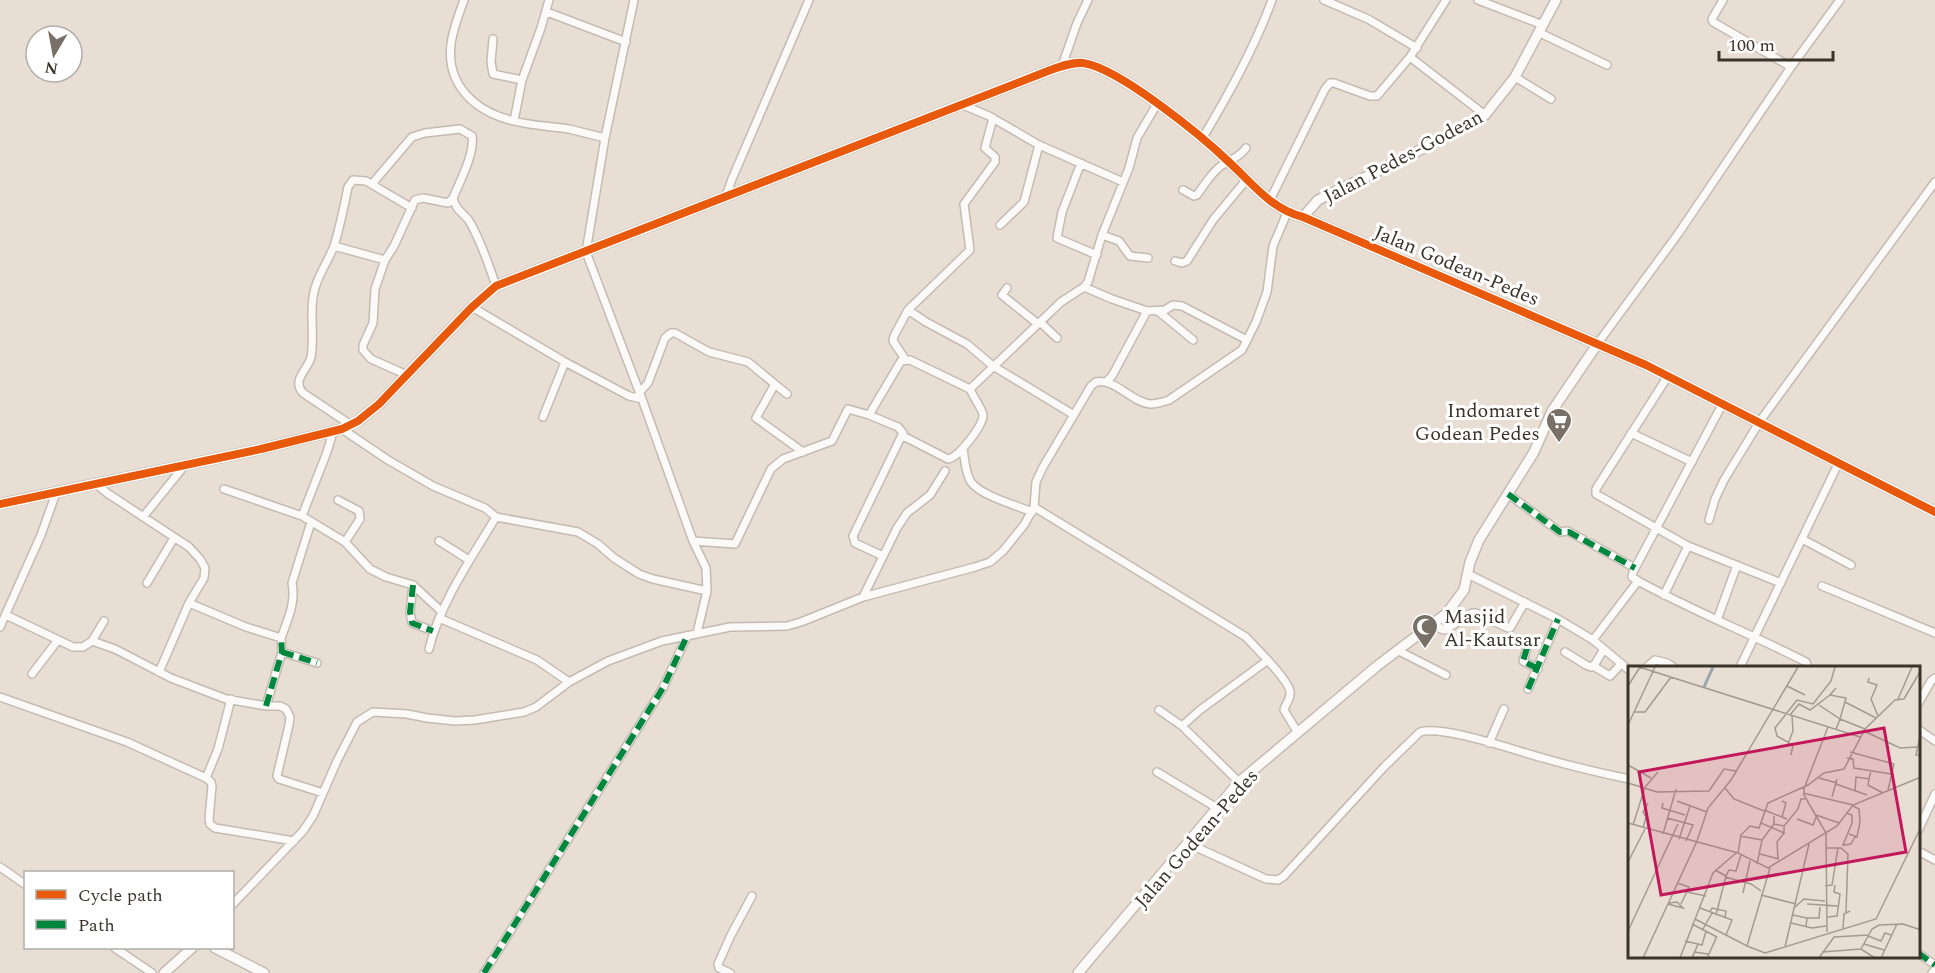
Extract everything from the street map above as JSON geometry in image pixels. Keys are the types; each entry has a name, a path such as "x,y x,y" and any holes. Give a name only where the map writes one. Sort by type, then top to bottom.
{"street":[{"path":"464,0 451,44 450,60 454,76 464,95 491,113 514,121 605,138"},
{"path":"514,121 522,80 547,12 549,0"},
{"path":"634,0 605,138 586,252 693,541 706,568 706,591 697,633"},
{"path":"726,196 809,0"},
{"path":"1062,66 1077,23 1088,0"},
{"path":"1202,139 1261,32 1272,0"},
{"path":"1324,0 1368,19 1417,48"},
{"path":"1270,200 1330,83 1370,96 1377,96 1417,48 1446,0"},
{"path":"1478,0 1542,29 1603,64"},
{"name":"Jalan Pedes-Godean","path":"1303,217 1318,200 1405,158 1485,115 1515,77 1556,0"},
{"path":"1723,0 1712,18 1713,22 1791,67"},
{"path":"1840,0 1791,67 1678,234 1598,343 1760,422 1935,512"},
{"path":"547,12 626,42"},
{"path":"493,39 491,62 493,74 522,80"},
{"path":"1410,57 1485,115"},
{"path":"0,504 342,428 358,421 379,404 472,306 496,286 1075,62 1099,67 1119,77 1157,104 1202,139 1287,213 1273,246 1267,292 1242,350 1169,400 1157,404 1143,403 1106,382 1096,382 1091,386 1043,466 1036,482 1033,509 1003,551 990,562 862,597 787,626 730,627 662,641 608,661 568,682 536,707 512,715 455,721 373,712 357,722 347,738 313,816 294,842 234,903"},
{"path":"1515,77 1551,99"},
{"path":"969,389 1061,302 1088,282 1102,235 1129,168 1137,138 1157,104"},
{"path":"963,105 993,118 1040,145 1123,182"},
{"path":"903,436 948,459 955,457 963,449 983,417 969,389 905,359 893,341 908,310 970,250 964,208 995,162 995,158 985,148 993,118"},
{"path":"372,184 412,137 425,133 460,129 470,134 473,140 453,198 448,203 419,198 415,200 385,260 375,289 373,323 363,350 366,355 379,363 407,375"},
{"path":"1000,225 1024,202 1040,145"},
{"path":"1182,189 1197,195 1209,177 1228,161 1240,156 1246,148"},
{"path":"1081,163 1062,212 1057,238 1097,255"},
{"path":"412,208 372,184 359,179 351,183 334,246 314,290 311,304 311,358 298,384 303,393 342,428 388,460 433,486 485,508 496,517 578,532 639,574 706,591"},
{"path":"1175,261 1182,263 1187,261 1213,220 1247,179"},
{"path":"1709,520 1724,480 1760,422 1935,182"},
{"path":"453,198 455,208 470,220 496,286"},
{"name":"Jalan Godean-Pedes","path":"1078,973 1239,782 1397,650 1448,613 1464,590 1475,547 1534,452 1552,411 1598,343 1303,217 1287,213"},
{"path":"1102,235 1119,241 1130,256 1148,258"},
{"path":"334,246 385,260"},
{"path":"1084,287 1147,311 1164,310 1173,305 1182,306 1247,340"},
{"path":"1007,288 1002,296 1057,338"},
{"path":"472,306 565,362 629,396 641,396"},
{"path":"908,310 967,344 993,366 1074,415"},
{"path":"1106,382 1112,376 1147,311"},
{"path":"1158,311 1193,340"},
{"path":"641,396 665,338 671,333 709,352 748,362 787,393"},
{"path":"869,415 889,379 901,361 905,359"},
{"path":"543,417 565,362"},
{"path":"1668,376 1596,489 1596,494 1688,546 1781,583"},
{"path":"775,384 756,418 802,452"},
{"path":"1723,404 1632,577 1665,596 1755,636 1806,662 1808,666"},
{"path":"693,541 735,544 771,469 783,459 832,441 848,409 869,415 903,431 903,436 853,536 855,543 883,556"},
{"path":"302,516 327,452 342,428"},
{"path":"1631,433 1692,462"},
{"path":"963,449 967,472 974,485 993,496 1033,509 1246,637 1290,688 1290,696 1284,710 1298,733"},
{"path":"1740,666 1839,462"},
{"path":"143,517 186,464"},
{"path":"862,597 897,528 907,513 930,495 945,471"},
{"path":"95,483 189,547 205,568 204,578 189,603 159,672"},
{"path":"224,489 302,516 345,542 370,569 386,577 413,585 440,615 537,660 568,682"},
{"path":"0,627 41,535 56,493"},
{"path":"1508,494 1560,532 1568,531 1635,568"},
{"path":"338,500 359,511 360,515 360,519 345,542"},
{"path":"429,649 440,615 496,517"},
{"path":"266,706 282,652 282,638 292,605 294,593 292,583 311,522"},
{"path":"147,583 174,538"},
{"path":"1802,539 1851,565"},
{"path":"439,541 470,561"},
{"path":"1665,596 1688,546"},
{"path":"1717,620 1737,565"},
{"path":"1468,574 1558,619 1593,640 1628,669"},
{"path":"1593,640 1638,581"},
{"path":"413,585 411,623 433,631"},
{"path":"1822,586 1935,633"},
{"path":"1435,623 1445,630 1472,613 1476,613 1510,628 1525,602"},
{"path":"189,603 246,627 282,638"},
{"path":"6,615 78,648 92,641 104,621"},
{"path":"1528,689 1558,619"},
{"path":"484,973 663,688 687,636"},
{"path":"32,674 58,640"},
{"path":"92,641 115,648 159,672 231,699 266,706 280,706 286,709 290,717 277,776 279,779 323,793"},
{"path":"1527,648 1523,661 1538,669"},
{"path":"1593,666 1604,649"},
{"path":"1397,650 1446,675"},
{"path":"282,652 317,663"},
{"path":"1564,652 1610,676 1621,664"},
{"path":"1182,726 1268,660"},
{"path":"1648,666 1655,660 1671,666"},
{"path":"1920,700 1935,678"},
{"path":"0,697 127,742 206,778 212,786 209,819 210,824 215,828 294,842"},
{"path":"206,778 218,749 231,699"},
{"path":"1489,743 1504,709"},
{"path":"1159,710 1182,726 1239,782"},
{"path":"1189,844 1257,876 1278,880 1384,767 1420,732 1426,730 1452,733 1571,766 1628,779"},
{"path":"1920,730 1935,741"},
{"path":"1157,772 1217,808"},
{"path":"1920,827 1935,794"},
{"path":"1920,852 1935,860"},
{"path":"0,867 24,884"},
{"path":"729,973 719,968 718,964 752,896"},
{"path":"117,949 153,973"},
{"path":"164,973 191,949"},
{"path":"217,949 264,973"},
{"path":"1920,954 1935,965"}],"marked path":[{"path":"1508,494 1560,532 1569,532 1635,568"},
{"path":"413,585 410,612 412,623 433,631"},
{"path":"1528,689 1558,619"},
{"path":"484,973 663,688 687,636"},
{"path":"266,706 282,652 281,638"},
{"path":"1527,648 1523,661 1538,669"},
{"path":"282,652 317,663"},
{"path":"1920,954 1935,965"}],"cycle path":[{"path":"0,504 261,449 342,429 358,421 379,404 472,307 496,286 1048,71 1065,65 1083,63 1117,77 1160,105 1281,208 1646,365 1935,512"}],"place":[{"name":"Indomaret Godean Pedes","path":"1559,444"},
{"name":"Masjid Al-Kautsar","path":"1425,650"}]}
